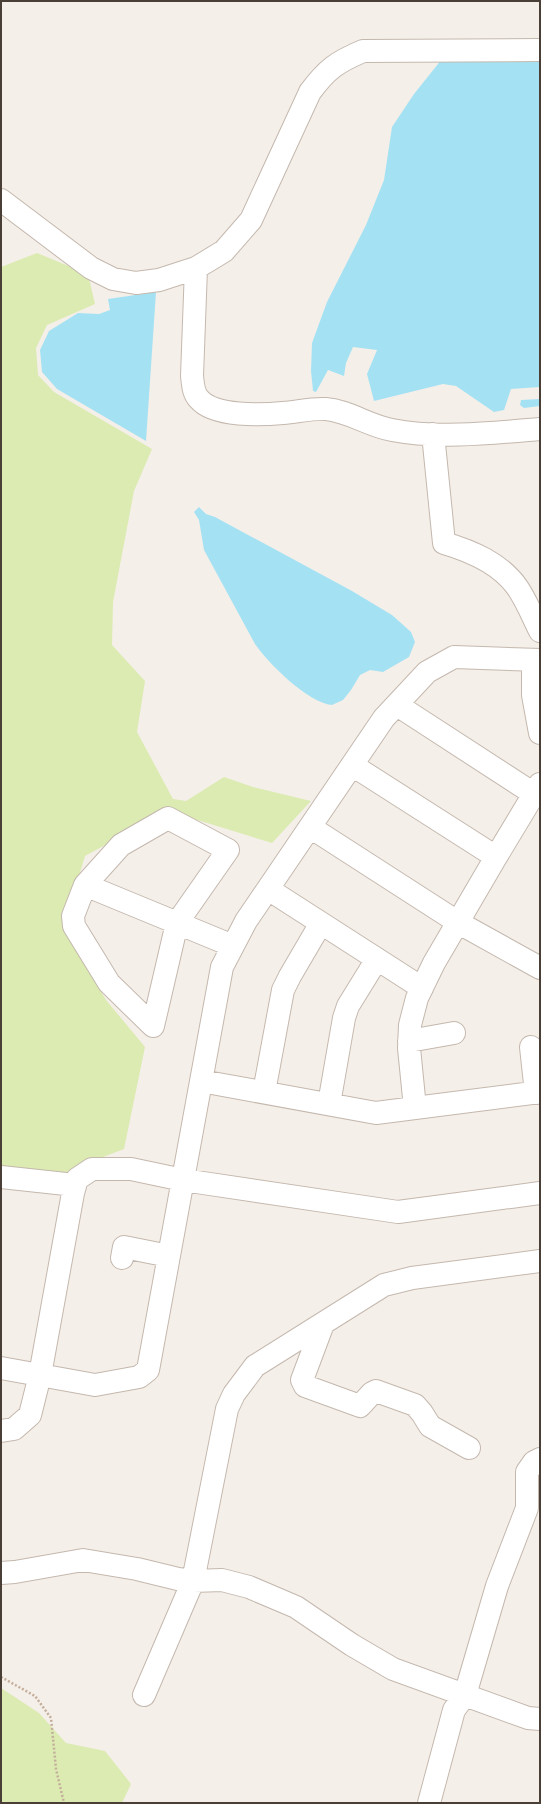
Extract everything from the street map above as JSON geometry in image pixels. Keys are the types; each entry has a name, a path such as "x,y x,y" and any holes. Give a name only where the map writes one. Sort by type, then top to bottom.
{"street":[{"path":"1,200 91,268 113,279 136,283 159,280 196,268 224,251 251,220 310,92 323,75 342,60 363,51 540,50"},
{"path":"196,268 192,376 194,391 199,400 210,406 230,413 282,414 324,409 332,410 392,430 433,434 540,430"},
{"path":"433,434 444,543 475,554 497,567 517,586 540,631"},
{"path":"3,1369 95,1386 139,1377 148,1370 222,967 246,921 384,718 427,672 454,658 536,660 533,695 540,733"},
{"path":"397,705 537,789 434,963 417,998 410,1025 409,1041 415,1108"},
{"path":"352,765 496,857"},
{"path":"168,818 228,850 177,923 153,1026 109,983 74,926 73,916 85,885 121,845 168,818"},
{"path":"310,827 459,923 540,968"},
{"path":"85,885 233,946"},
{"path":"268,889 422,988"},
{"path":"264,1092 283,990 321,923"},
{"path":"329,1104 344,1018 348,1006 377,959"},
{"path":"409,1041 454,1033"},
{"path":"201,1081 376,1113 538,1092 531,1047"},
{"path":"1,1431 14,1429 30,1415 40,1375 75,1185 77,1179 92,1169 131,1169 183,1180 398,1212 540,1193"},
{"path":"1,1177 75,1185"},
{"path":"122,1258 124,1247 169,1256"},
{"path":"144,1695 193,1581 227,1409 234,1394 255,1366 384,1285 412,1278 540,1261"},
{"path":"323,1324 302,1380 305,1386 360,1406 372,1392 376,1391 415,1405 430,1426 469,1448"},
{"path":"429,1803 454,1710 464,1695 497,1586 527,1508 527,1472 534,1462 540,1459"},
{"path":"1,1573 15,1572 83,1560 137,1569 193,1581 222,1580 249,1587 296,1607 393,1669 528,1718 540,1719"}],"path":[{"path":"1,1677 35,1696 51,1718 56,1770 64,1803"}],"green space":[{"path":"37,253 88,274 95,304 47,325 36,348 38,375 54,392 152,449 134,491 113,602 112,645 145,681 137,732 173,799 186,801 224,777 253,787 311,801 272,843 168,811 85,856 63,928 106,1000 145,1047 124,1149 90,1162 70,1178 1,1169 1,267"},
{"path":"1,1688 39,1713 66,1743 105,1751 131,1784 122,1803 1,1803"}],"water":[{"path":"442,59 540,59 540,387 511,389 504,410 494,412 456,386 443,384 374,401 367,374 377,350 353,347 346,363 344,376 328,370 316,392 313,391 311,371 312,343 327,302 366,225 384,180 392,127 414,94"},
{"path":"156,292 146,441 57,389 42,372 40,350 49,331 78,313 99,314 110,310 108,299"},
{"path":"540,399 540,406 524,408 520,405 521,400"},
{"path":"199,507 206,514 215,517 352,591 392,615 411,632 415,642 409,657 383,672 370,670 360,675 343,700 332,705 322,703 301,690 289,681 269,661 255,644 204,550 199,520 194,512"}]}
